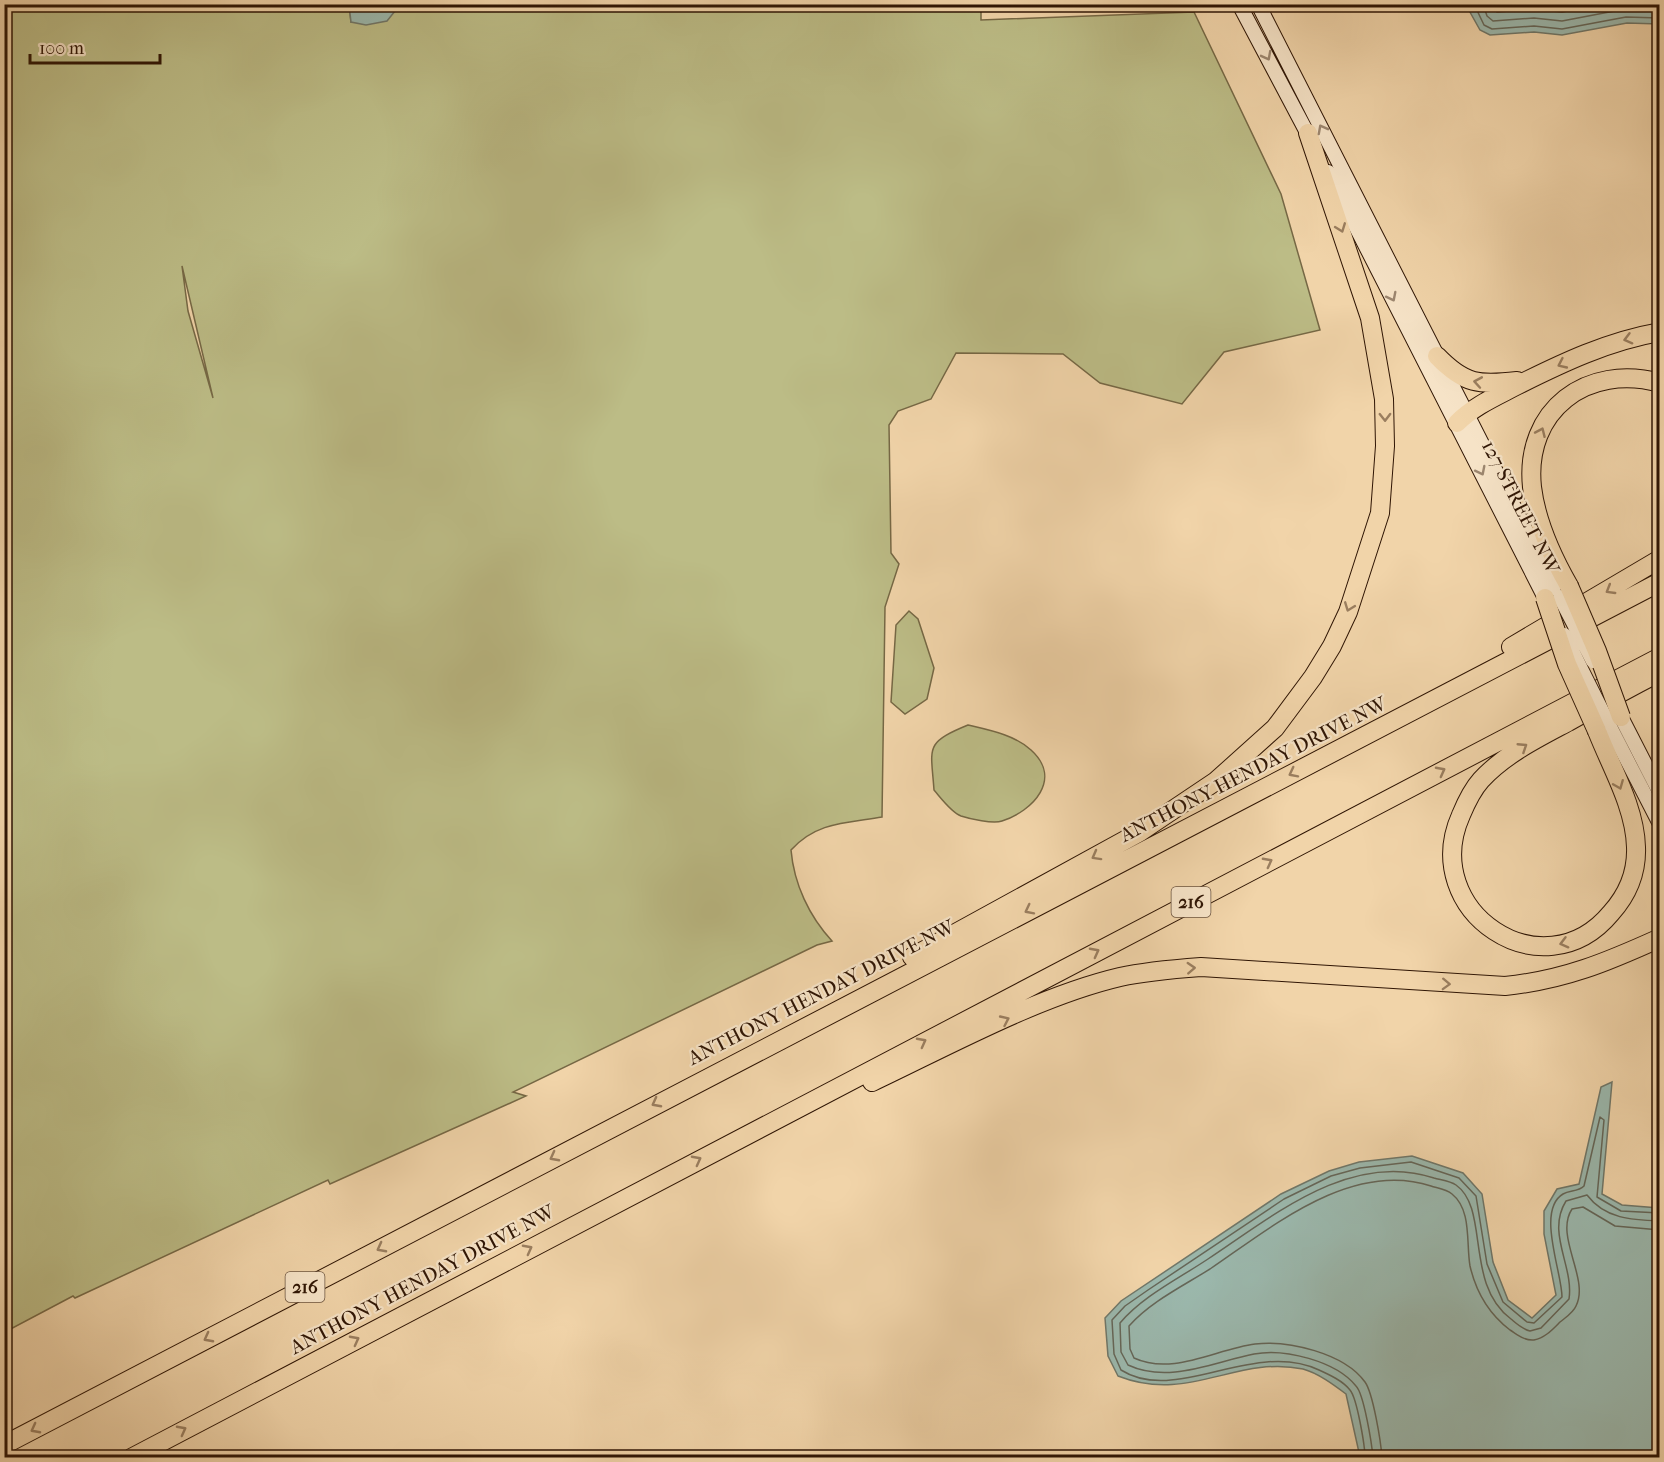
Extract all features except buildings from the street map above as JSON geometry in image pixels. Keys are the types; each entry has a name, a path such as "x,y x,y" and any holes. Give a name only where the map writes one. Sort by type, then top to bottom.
{"highway":[{"path":"707,1077 762,1039 1140,832 1215,781 1243,757 1275,728 1313,677 1348,612 1364,565 1380,513 1385,446 1384,399 1370,318 1308,133"},
{"path":"1461,418 1528,380 1591,351 1630,337 1659,332"},
{"path":"1437,356 1451,371 1472,382 1488,384 1528,380"},
{"path":"1609,724 1567,664 1558,594 1544,528 1532,487 1532,457 1539,432 1557,406 1589,384 1616,377 1659,383"},
{"path":"1345,746 1659,559"},
{"name":"ANTHONY HENDAY DRIVE NW","path":"4,1445 1659,582"},
{"path":"1558,594 1597,651 1609,724 1632,823 1636,846 1636,867 1620,904 1603,924 1581,938 1559,946 1523,945 1506,938 1468,908 1455,881 1451,846 1467,802 1480,781 1500,762 1532,741 1659,672"},
{"name":"ANTHONY HENDAY DRIVE NW","path":"130,1458 1659,657"},
{"path":"722,1147 814,1108 1058,996 1119,977 1161,970 1202,967 1505,986 1541,982 1570,975 1659,938"},
{"path":"1608,961 1659,948"}],"main road":[{"name":"127 STREET NW","path":"1239,4 1347,208 1558,594"},
{"name":"127 STREET NW","path":"1258,4 1437,356 1461,418"},
{"path":"1609,724 1659,793"},
{"path":"1609,724 1659,824"}],"green space":[{"path":"394,4 981,4 981,20 1194,12 1281,194 1320,330 1224,352 1182,404 1100,383 1063,354 956,353 931,399 898,411 889,425 891,553 899,564 885,607 882,817 832,825 811,834 791,850 795,875 804,899 816,921 832,941 817,945 513,1092 526,1096 330,1184 328,1180 75,1298 73,1296 5,1332 5,5 349,5 351,22 395,11","holes":["182,266 213,398 188,311"]},
{"path":"909,611 918,619 934,668 927,699 905,714 891,702 896,625"},
{"path":"968,725 1017,740 1031,750 1040,761 1044,772 1044,783 1033,802 1024,810 1002,821 976,820 961,816 950,808 934,790 933,748 944,737"}],"water":[{"path":"349,5 394,5 395,11 387,21 366,25 351,22"},
{"path":"1466,5 1659,5 1659,24 1627,23 1562,35 1534,32 1490,35 1480,30"},
{"path":"1612,1082 1602,1194 1622,1205 1659,1208 1659,1457 1360,1457 1346,1394 1309,1371 1279,1366 1256,1368 1167,1385 1144,1383 1118,1376 1108,1356 1105,1318 1121,1301 1281,1194 1329,1171 1359,1162 1412,1156 1463,1173 1482,1194 1493,1262 1508,1300 1532,1318 1556,1295 1544,1234 1544,1211 1557,1189 1579,1184 1601,1087"}]}
